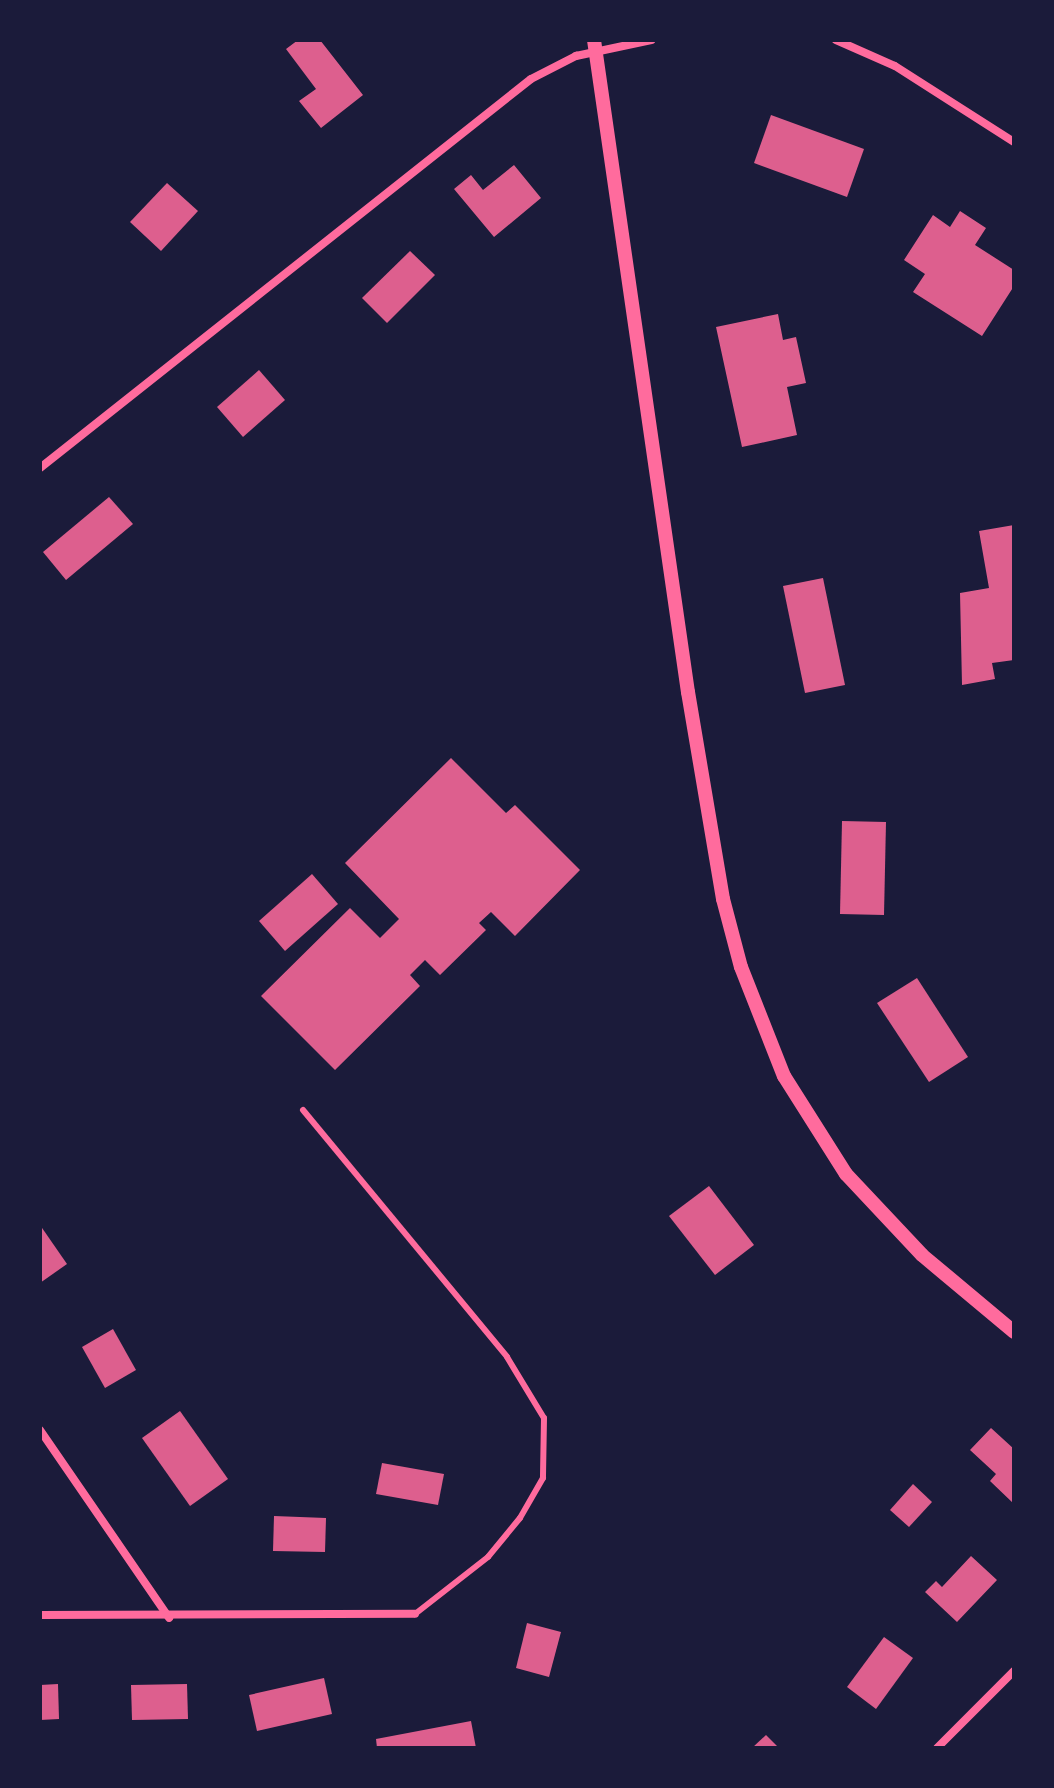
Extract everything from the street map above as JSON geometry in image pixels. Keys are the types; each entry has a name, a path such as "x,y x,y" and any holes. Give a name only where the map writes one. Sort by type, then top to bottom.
{"street":[{"path":"40,468 489,109 560,62 594,46 651,40"},
{"path":"836,40 895,66 1014,142"},
{"path":"594,46 688,692 723,899 741,967 784,1076 846,1174 922,1255 1014,1332"},
{"path":"40,1430 169,1618"},
{"path":"40,1615 169,1618 415,1614"},
{"path":"937,1748 1014,1671"}],"lane":[{"path":"303,1110 507,1357 544,1418 543,1478 520,1518 488,1557 415,1614"}],"building":[{"path":"298,40 320,40 363,95 321,128 299,101 316,89 286,49"},
{"path":"771,115 864,149 847,197 754,163"},
{"path":"514,165 541,198 494,237 454,189 471,175 483,190"},
{"path":"167,183 198,211 161,251 130,222"},
{"path":"960,211 986,228 975,245 1014,270 1014,286 982,336 913,292 925,274 904,260 933,215 950,227"},
{"path":"410,251 435,275 387,323 362,298"},
{"path":"778,314 783,340 796,337 806,383 787,387 797,435 742,447 716,327"},
{"path":"259,370 285,400 243,437 217,407"},
{"path":"109,497 133,524 66,580 43,552"},
{"path":"1014,525 1014,660 992,663 995,679 962,685 960,593 989,588 979,531"},
{"path":"823,578 845,685 805,693 783,586"},
{"path":"451,758 506,813 515,805 580,870 515,936 491,912 479,923 486,930 440,975 425,960 410,975 420,986 335,1070 261,996 350,908 380,938 399,919 345,863"},
{"path":"842,821 886,822 884,915 840,914"},
{"path":"312,874 338,904 285,951 259,921"},
{"path":"917,978 968,1057 929,1082 877,1003"},
{"path":"709,1186 754,1245 715,1275 669,1216"},
{"path":"40,1225 67,1264 40,1283"},
{"path":"113,1329 136,1370 105,1388 82,1347"},
{"path":"180,1411 228,1479 190,1506 142,1438"},
{"path":"991,1428 1014,1449 1014,1504 990,1481 996,1474 970,1450"},
{"path":"382,1463 444,1474 438,1505 376,1494"},
{"path":"913,1484 932,1502 909,1527 890,1510"},
{"path":"274,1516 326,1518 325,1552 273,1551"},
{"path":"971,1556 997,1580 957,1622 925,1592 936,1581 942,1587"},
{"path":"527,1623 561,1632 549,1677 516,1668"},
{"path":"884,1637 913,1658 876,1709 847,1687"},
{"path":"324,1678 332,1714 257,1731 249,1695"},
{"path":"58,1684 59,1719 40,1720 40,1685"},
{"path":"187,1684 188,1719 132,1720 131,1685"},
{"path":"471,1721 476,1748 377,1748 376,1739"},
{"path":"766,1735 779,1748 752,1748"}]}
